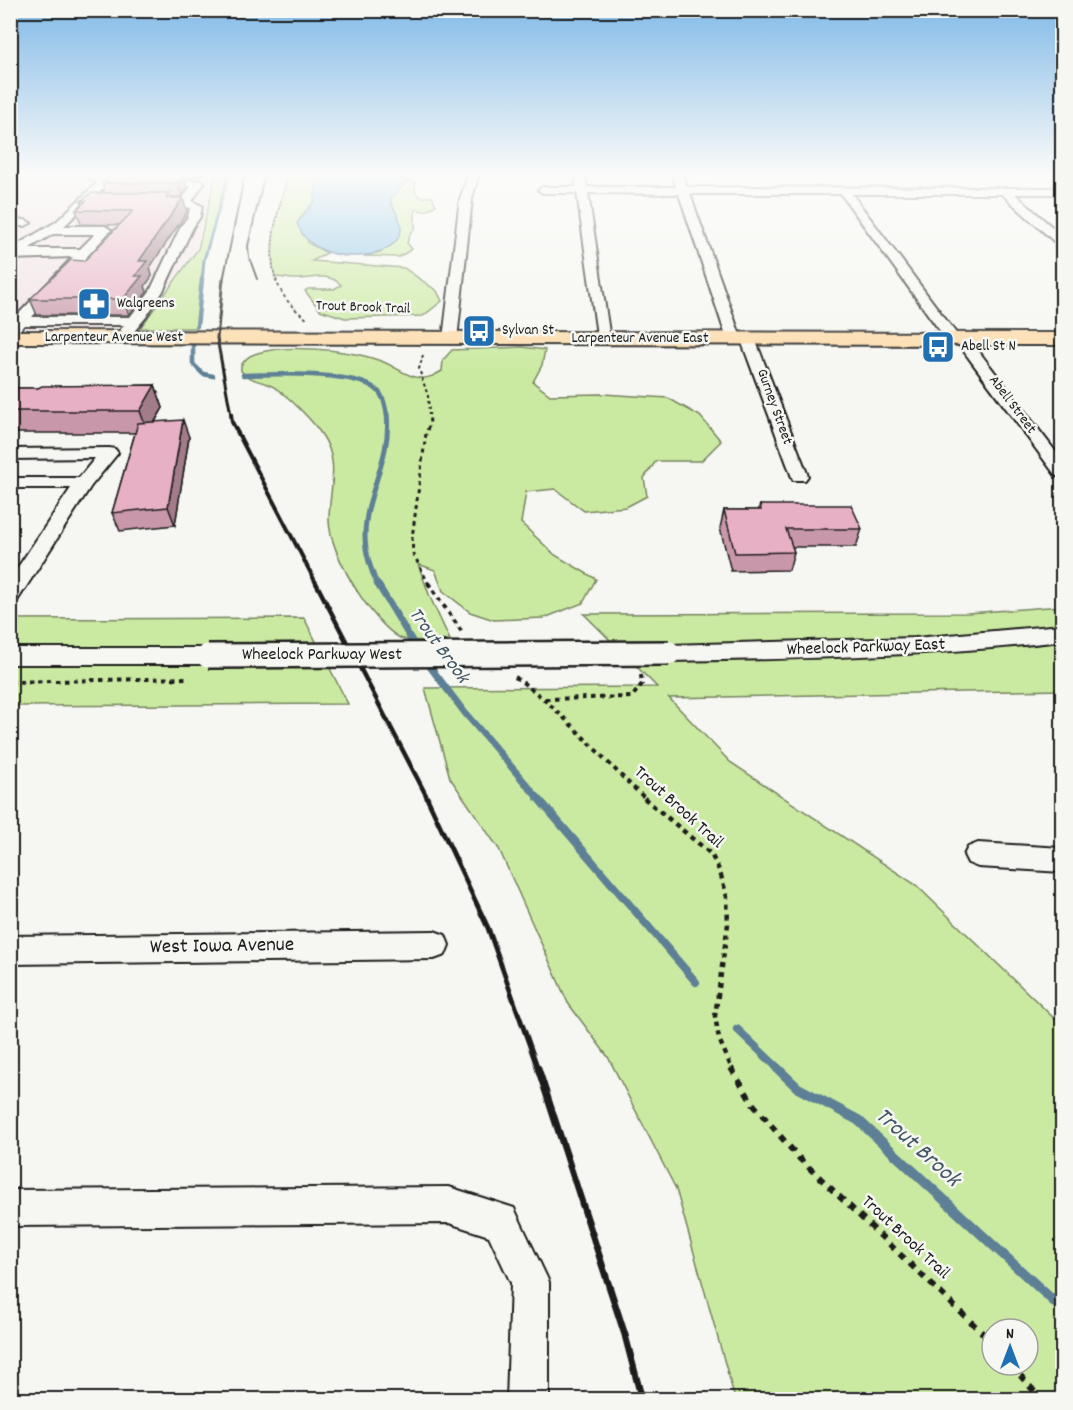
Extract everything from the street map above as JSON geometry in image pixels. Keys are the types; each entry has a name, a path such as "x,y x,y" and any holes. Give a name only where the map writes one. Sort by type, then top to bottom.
{"main road":[{"name":"Larpenteur Avenue West","path":"14,330 122,338 217,338"},
{"name":"Larpenteur Avenue East","path":"217,338 1062,339"}],"street":[{"path":"11,254 36,239"},
{"path":"14,330 97,239"},
{"path":"122,338 155,293 181,239"},
{"path":"450,339 461,239"},
{"path":"590,239 603,339"},
{"name":"Gurney Street","path":"702,239 741,339 799,476"},
{"name":"Abell Street","path":"880,239 1062,472"},
{"path":"11,254 83,254"},
{"path":"14,330 134,321"},
{"path":"10,454 109,453 84,483 59,519 10,596"},
{"path":"10,483 84,483"},
{"name":"Wheelock Parkway East","path":"669,653 858,651 936,646 1062,633"},
{"name":"Wheelock Parkway West","path":"10,656 669,653"},
{"path":"978,855 1062,860"},
{"name":"West Iowa Avenue","path":"10,950 434,945"},
{"path":"10,1208 449,1205 501,1221 530,1282 528,1400"}],"path":[{"name":"Trout Brook Trail","path":"273,239 271,256 275,277 286,299 297,313 317,322"},
{"path":"426,346 419,369 428,396 429,423 412,544 417,564 430,587 465,637"},
{"name":"Trout Brook Trail","path":"505,671 531,687 619,775 712,855 719,867 730,916 726,960 717,993 715,1012 726,1056 736,1080 749,1099 799,1158 980,1331"},
{"path":"544,699 632,698 642,684"},
{"path":"1022,1377 1042,1400"}],"shaded area":[{"path":"10,239 198,239 196,249 135,330 11,327"}],"green space":[{"path":"200,239 210,239 204,260 197,328 140,328 198,249"},
{"path":"273,239 307,239 308,243 327,253 312,261 404,268 437,291 442,301 423,316 345,318 320,310 305,291 334,289 341,285 325,277 295,279 275,277"},
{"path":"392,239 408,239 407,243 412,249 399,257 364,256 380,252 391,245"},
{"path":"522,347 545,350 542,365 533,382 550,395 602,394 668,398 700,416 721,441 701,461 656,461 644,478 647,496 626,507 584,511 555,489 526,492 521,523 555,555 596,579 583,603 544,618 494,620 470,612 443,591 435,570 418,564 450,640 404,640 389,630 365,602 336,550 329,520 333,466 328,445 308,417 288,398 273,386 246,375 241,371 241,365 249,357 262,352 295,348 314,349 365,356 409,375 423,378 442,371 443,360 452,350"},
{"path":"1062,606 1062,690 669,698 730,762 916,885 1062,1026 1062,1399 735,1399 676,1189 608,1057 568,1003 499,849 450,778 425,688 657,687 584,614 968,613"},
{"path":"304,618 348,704 11,706 10,619"}],"water":[{"path":"307,239 397,239 388,248 373,254 355,256 337,254 320,248"}],"building":[{"path":"106,239 155,239 139,261 147,261 135,276 142,276 123,299 30,299 71,260 84,261"},
{"path":"155,385 140,411 10,411 10,388"},
{"path":"183,420 168,507 112,513 138,423"},
{"path":"760,505 851,505 862,529 786,529 794,552 735,553 724,510 761,510"}],"waterway":[{"name":"Trout Brook","path":"202,281 204,260 210,239"},
{"name":"Trout Brook","path":"197,326 202,279"},
{"name":"Trout Brook","path":"193,346 193,364 203,374 213,376"},
{"name":"Trout Brook","path":"243,375 313,375 366,384 379,392 383,398 387,415"},
{"name":"Trout Brook","path":"377,585 367,555 365,536 369,505 386,446 387,415"},
{"name":"Trout Brook","path":"377,583 417,649"},
{"name":"Trout Brook","path":"425,660 465,713 539,799"},
{"name":"Trout Brook","path":"538,798 696,982"},
{"name":"Trout Brook","path":"737,1029 779,1069"},
{"name":"Trout Brook","path":"777,1068 798,1088 858,1120 1062,1309"}],"railway":[{"path":"223,281 232,239"},
{"path":"250,239 249,257 257,279"},
{"path":"223,279 217,338 231,415"},
{"path":"231,414 232,422 317,585"},
{"path":"316,583 428,799"},
{"path":"427,798 488,928 538,1069"},
{"path":"538,1068 625,1335 642,1400"}],"place":[{"name":"Walgreens","path":"94,304"},
{"name":"Sylvan St","path":"479,331"},
{"name":"Abell St N","path":"938,347"}]}
